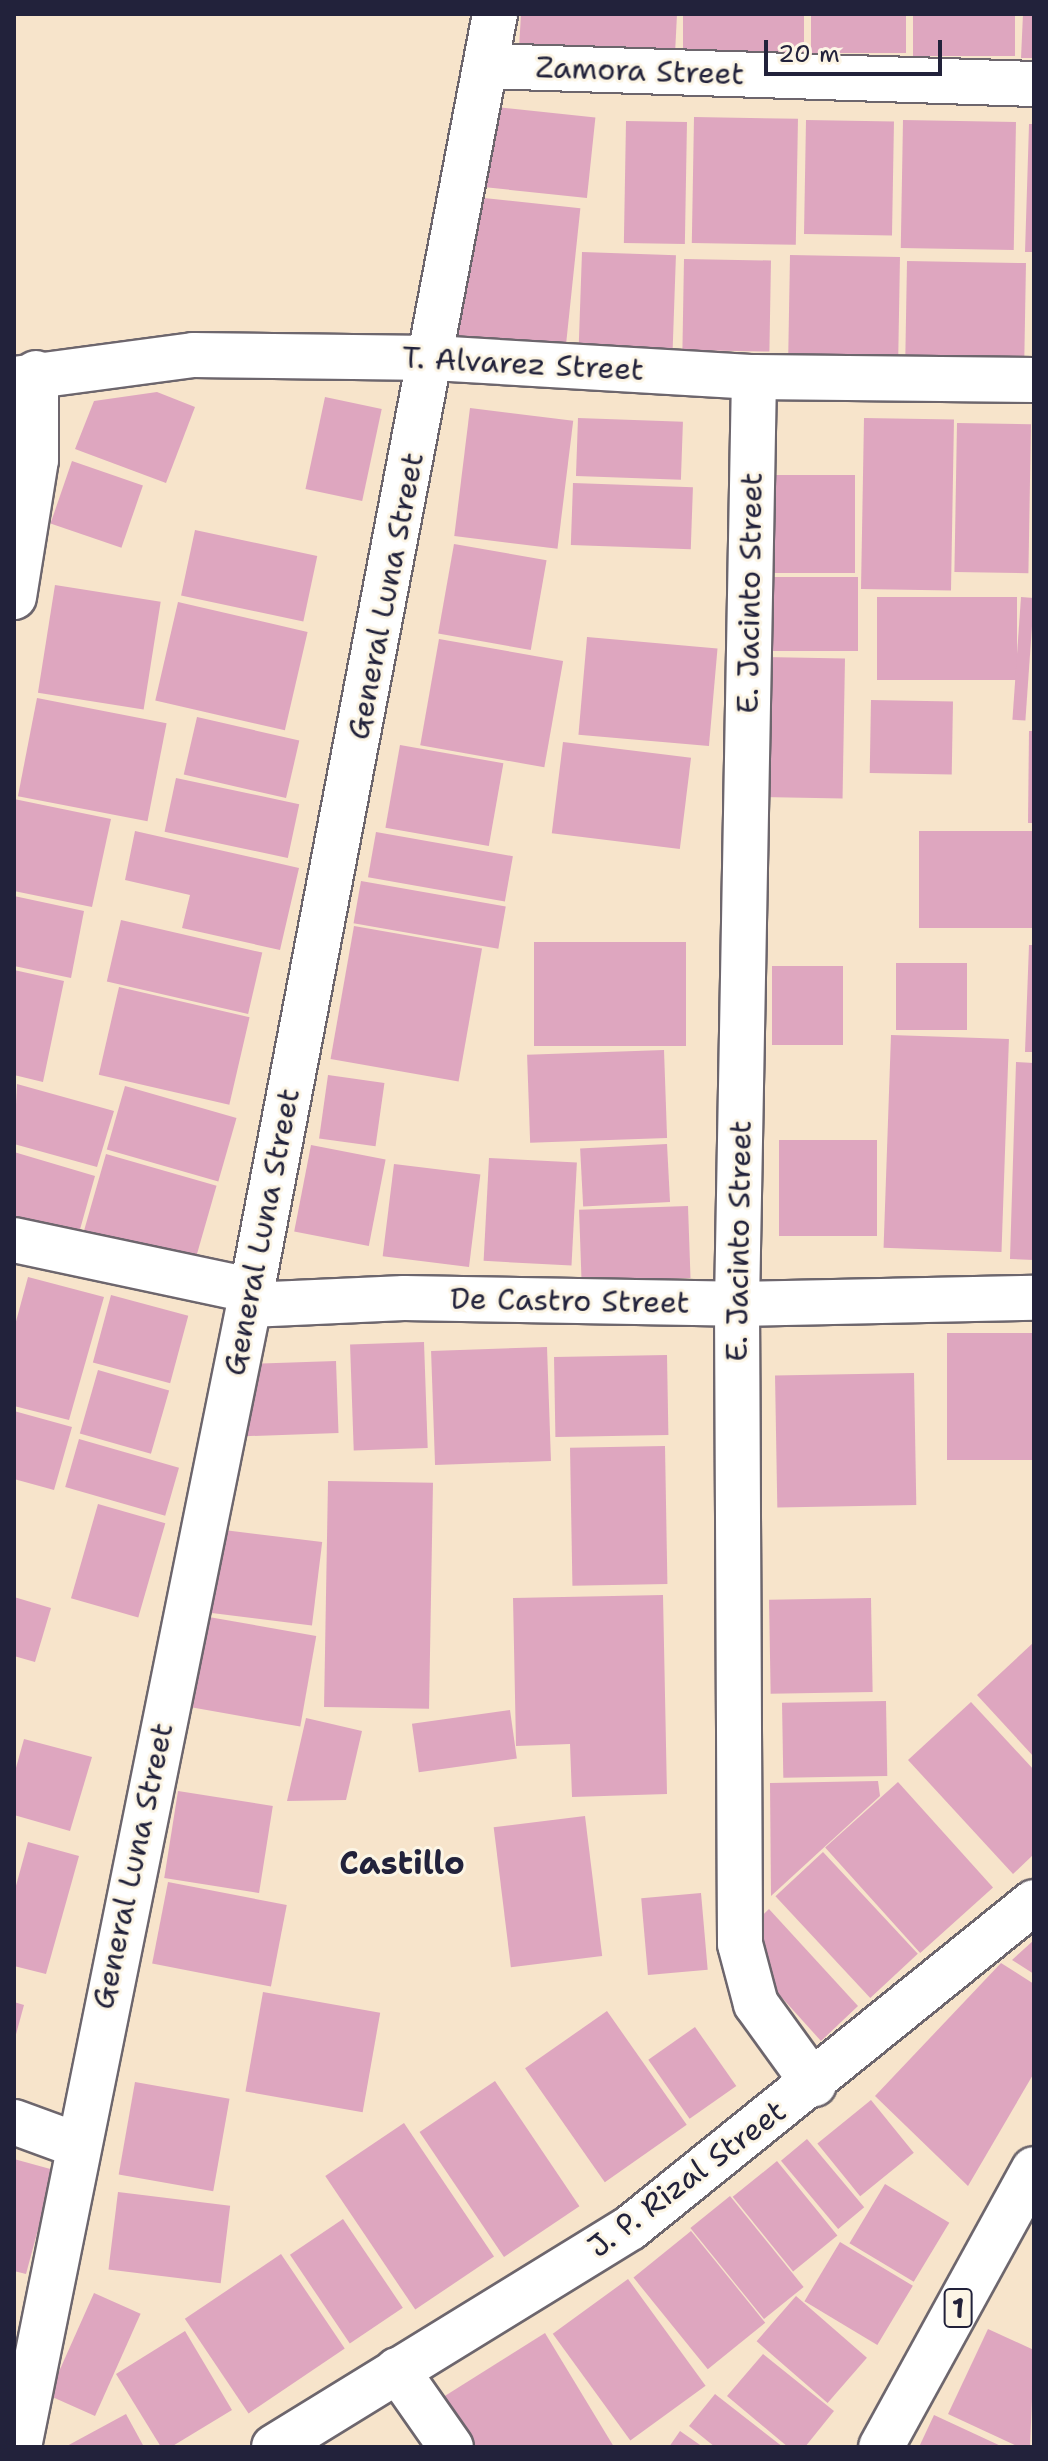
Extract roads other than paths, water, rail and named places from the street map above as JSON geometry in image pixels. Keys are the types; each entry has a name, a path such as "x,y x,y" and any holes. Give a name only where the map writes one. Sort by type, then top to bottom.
{"street":[{"name":"General Luna Street","path":"19,2447 77,2145 250,1297 433,358 495,14"},
{"name":"Zamora Street","path":"486,66 1034,84"},
{"name":"T. Alvarez Street","path":"25,376 193,355 433,358 754,377 1034,380"},
{"path":"14,597 36,460 25,376"},
{"name":"E. Jacinto Street","path":"754,377 737,1304 740,1944 756,2004 814,2084"},
{"name":"De Castro Street","path":"14,1240 250,1297 737,1304 1034,1298"},
{"name":"J. P. Rizal Street","path":"274,2447 630,2228 814,2084 1034,1902"},
{"path":"14,2122 77,2145"},
{"name":"1","path":"881,2447 1034,2169"},
{"path":"397,2370 451,2447"}],"district":[{"name":"Castillo","path":"402,1863"}]}
